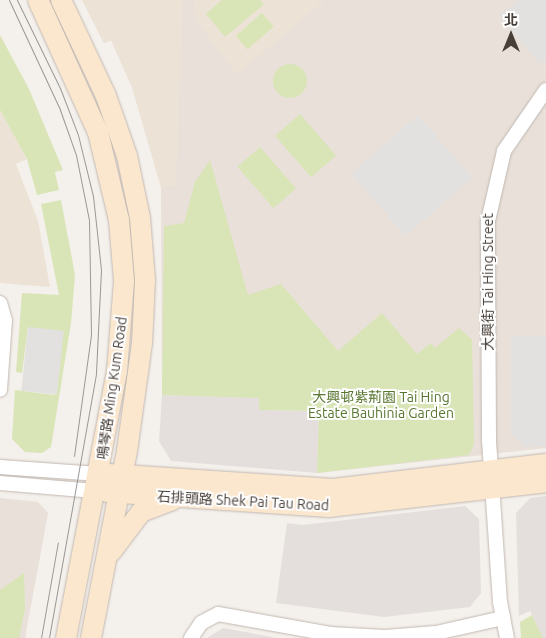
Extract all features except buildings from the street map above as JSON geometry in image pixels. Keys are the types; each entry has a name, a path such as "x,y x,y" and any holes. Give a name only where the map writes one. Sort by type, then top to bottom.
{"main road":[{"name":"鳴琴路 Ming Kum Road","path":"38,0 98,132 119,220 124,281 121,341 97,482 66,638"},
{"name":"鳴琴路 Ming Kum Road","path":"61,0 118,126 140,218 144,312 120,484 90,638"},
{"name":"石排頭路 Shek Pai Tau Road","path":"120,484 181,498 328,507 494,479 546,464"},
{"name":"石排頭路 Shek Pai Tau Road","path":"97,482 325,489 494,479 546,482"},
{"path":"106,560 140,512 181,498"}],"street":[{"name":"大興街 Tai Hing Street","path":"507,638 503,618 488,350 490,197 511,137 546,90"},
{"path":"0,303 5,320 0,390"},
{"name":"石排頭路 Shek Pai Tau Road","path":"0,467 97,482"},
{"name":"石排頭路 Shek Pai Tau Road","path":"0,483 97,482"},
{"path":"191,638 201,623 218,614 330,636 413,636 503,618"}],"shaded area":[{"path":"82,0 546,0 546,448 317,473 319,411 259,398 162,395 161,187 132,87 111,40 104,43"},
{"path":"82,0 183,0 176,186 161,187 132,87 111,40 104,43"},
{"path":"194,0 325,0 237,75 196,21"},
{"path":"519,0 546,0 546,60 539,63 499,16"},
{"path":"0,110 27,159 16,164 38,221 50,287 0,283"},
{"path":"418,115 472,178 405,236 351,173"},
{"path":"28,327 64,331 57,394 21,391"},
{"path":"511,336 546,336 546,445 524,448 511,433"},
{"path":"162,395 259,398 260,410 319,411 317,473 171,461 159,441"},
{"path":"546,496 546,638 543,638 530,611 519,616 516,513 530,498"},
{"path":"0,498 38,502 48,513 25,638 0,638"},
{"path":"465,506 479,519 481,593 470,607 384,617 276,603 287,523 303,525"},
{"path":"223,628 277,638 207,638"}],"green space":[{"path":"222,0 260,0 264,4 225,37 206,14"},
{"path":"262,13 274,27 247,50 236,36"},
{"path":"0,35 29,89 63,170 55,172 59,190 37,195 27,159 0,110"},
{"path":"290,64 302,69 307,81 302,93 290,98 278,93 273,81 278,69"},
{"path":"300,114 336,156 311,177 275,136"},
{"path":"260,147 296,189 273,208 237,167"},
{"name":"大興邨紫荊園 Tai Hing Estate Bauhinia Garden","path":"210,160 248,295 281,284 338,351 382,313 417,354 431,343 435,348 459,328 472,340 474,444 469,455 317,473 319,411 259,410 259,398 162,395 164,226 184,223 195,182"},
{"path":"61,200 75,275 71,323 51,447 42,453 25,452 12,439 15,390 55,395 28,327 22,373 16,372 22,293 59,295 41,204"},
{"path":"24,573 25,609 19,638 0,638 0,590"},
{"path":"532,615 543,638 521,638 520,622"}],"tram line":[{"path":"9,0 59,107 76,155 89,220 91,335 74,456"},
{"path":"17,0 60,88 78,135 93,196 101,270 96,374 49,638"},
{"path":"41,638 58,542"}]}
